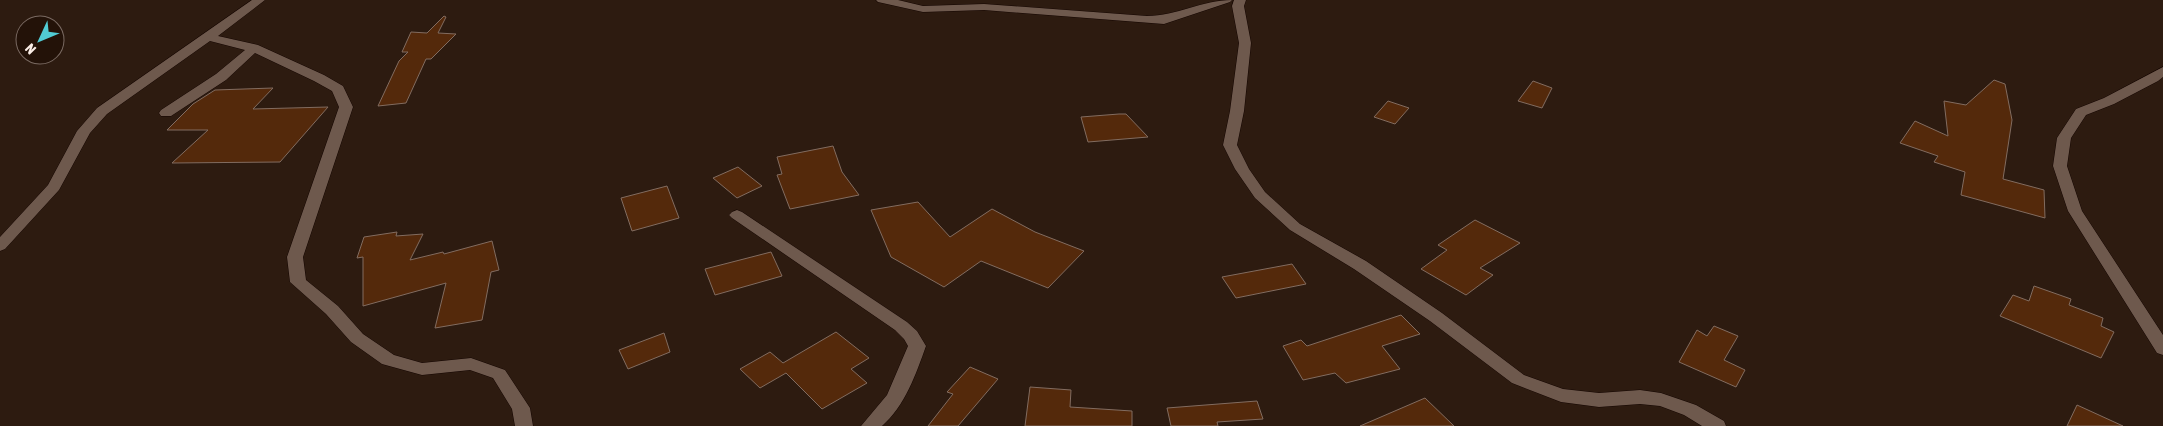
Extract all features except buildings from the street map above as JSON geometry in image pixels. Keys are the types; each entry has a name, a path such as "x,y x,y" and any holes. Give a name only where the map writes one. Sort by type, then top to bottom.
{"street":[{"path":"0,246 54,187 84,132 102,111 259,0"},
{"path":"882,0 923,9 984,8 1164,20 1226,0"},
{"path":"1240,0 1238,6 1245,43 1237,110 1230,145 1242,169 1260,195 1296,227 1360,265 1436,317 1518,379 1561,395 1598,400 1640,398 1661,400 1690,410 1717,426"},
{"path":"208,37 254,48 319,78 338,89 346,107 295,257 298,282 332,310 357,338 388,360 422,369 471,364 499,374 521,408 524,426"},
{"path":"166,113 221,77 254,48"},
{"path":"2163,71 2109,101 2081,112 2064,138 2060,166 2075,211 2163,349"},
{"path":"736,215 901,326 911,335 917,346 908,371 892,402 870,426"}]}
